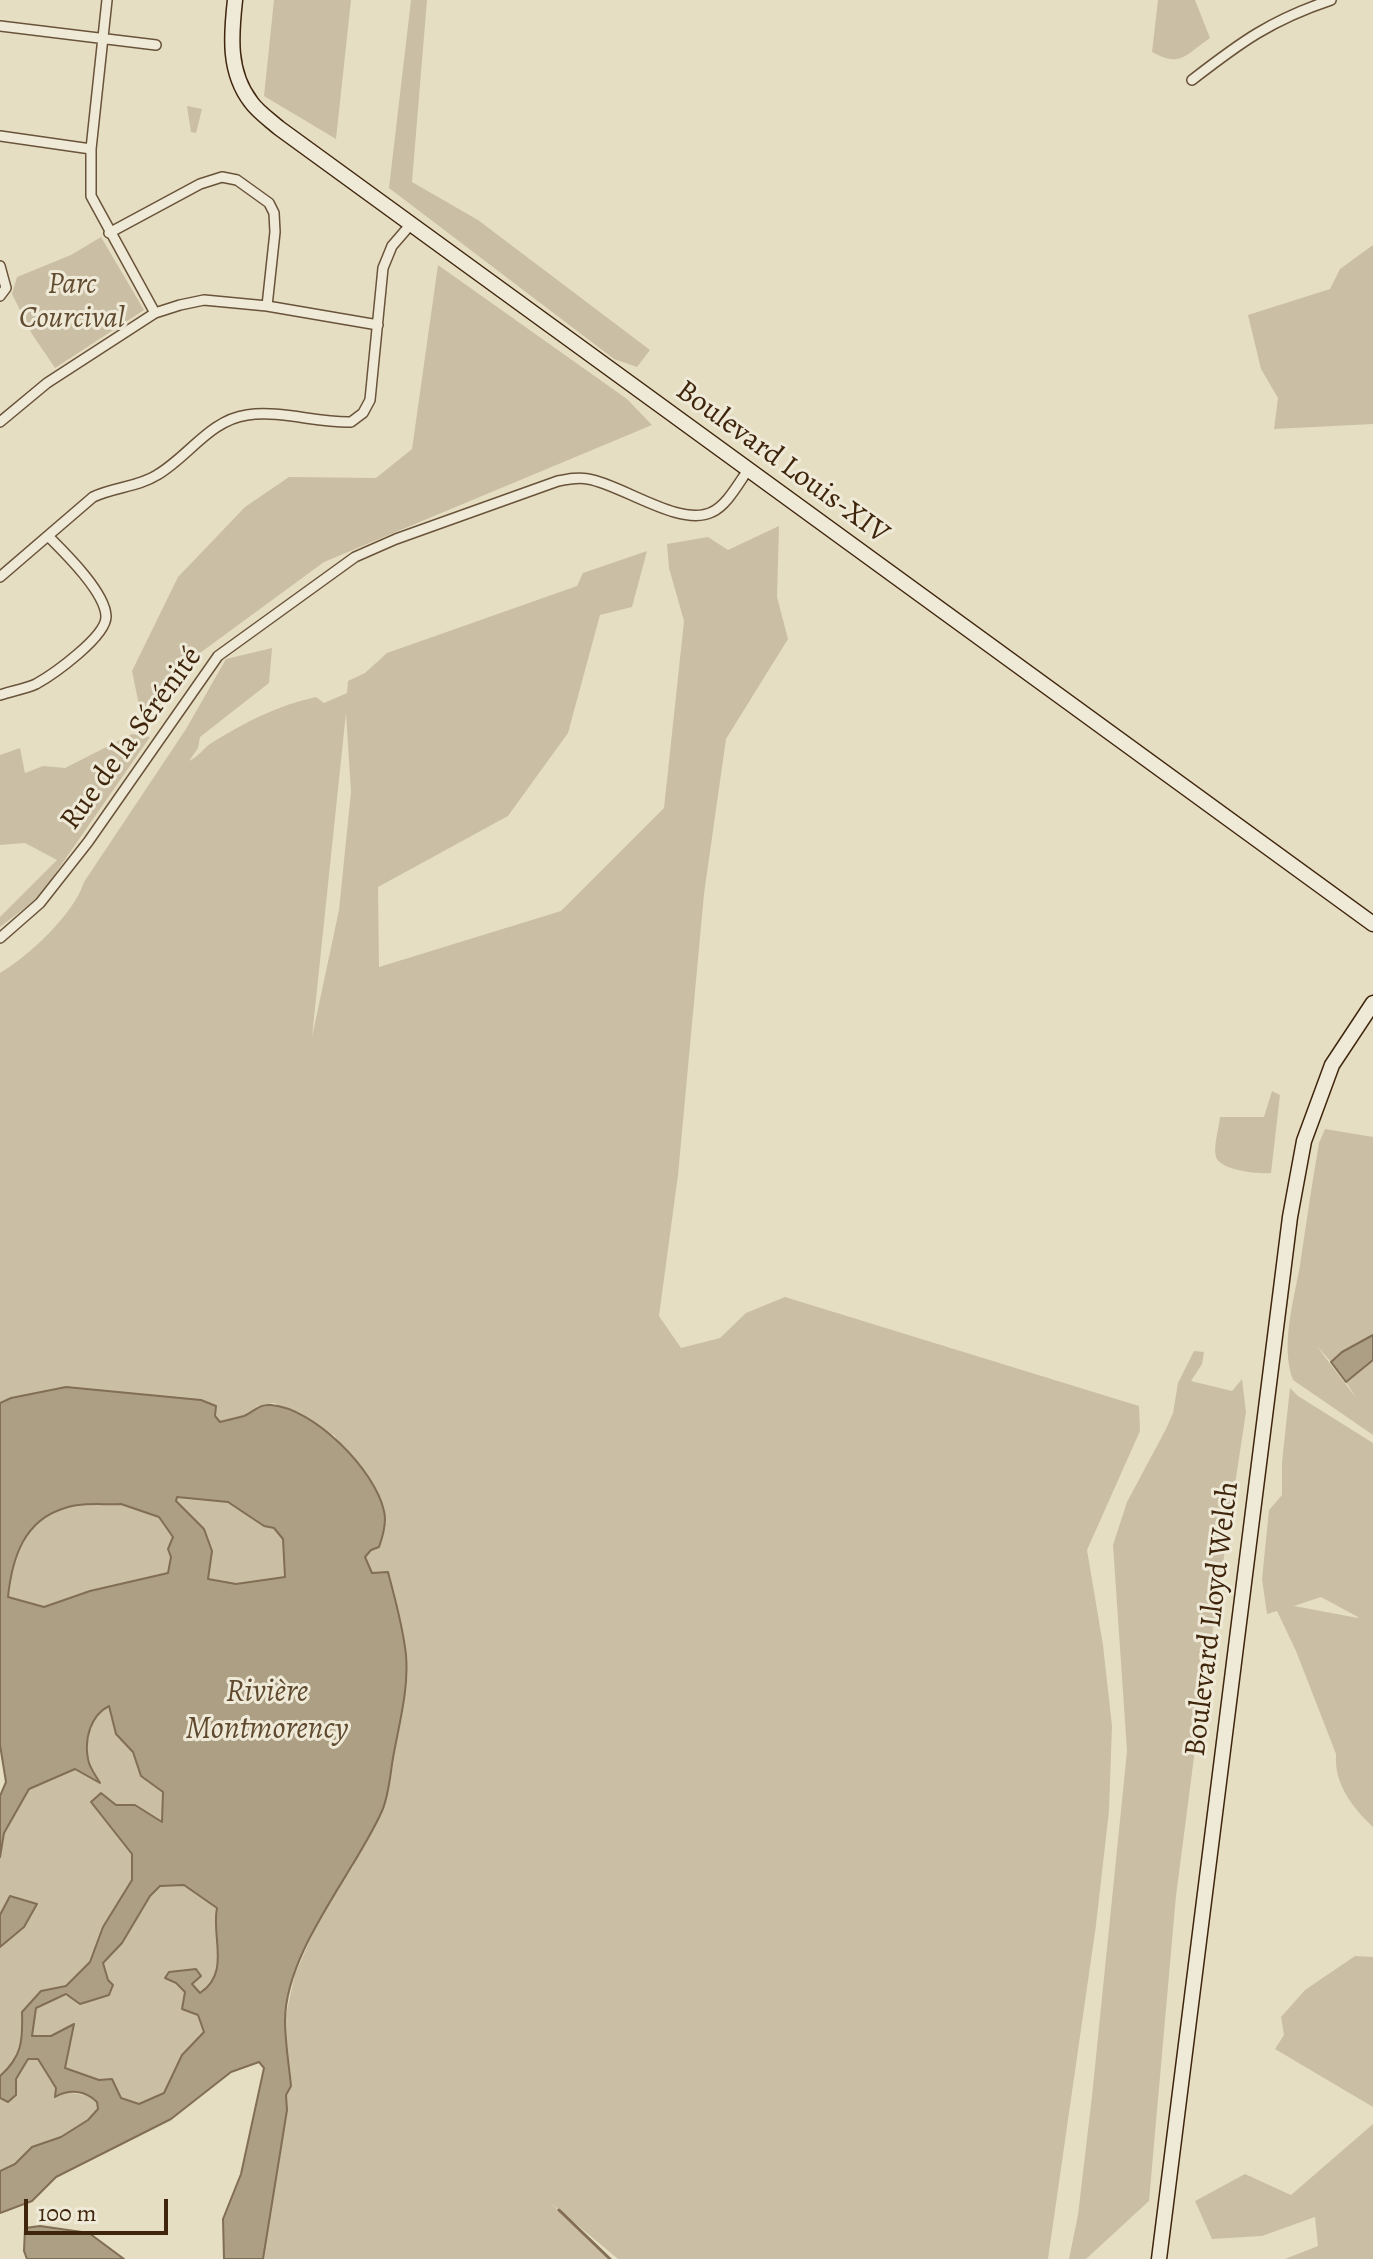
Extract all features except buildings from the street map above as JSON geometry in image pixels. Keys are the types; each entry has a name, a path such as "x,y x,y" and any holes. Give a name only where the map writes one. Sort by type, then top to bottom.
{"main road":[{"name":"Boulevard Louis-XIV","path":"235,0 232,54 237,78 251,103 279,128 1373,924"},
{"name":"Boulevard Lloyd Welch","path":"1159,2259 1290,1217 1304,1141 1332,1065 1373,1003"}],"street":[{"path":"107,0 91,149 91,196 155,313"},
{"path":"1192,80 1243,40 1291,14 1331,0"},
{"path":"0,26 156,45"},
{"path":"0,136 91,149"},
{"path":"109,233 200,184 222,177 237,180 269,203 274,213 275,232 267,306"},
{"path":"0,577 93,497 158,475 223,422 262,413 351,422 363,413 370,400 383,268 392,246 411,224"},
{"path":"0,266 6,288 0,296"},
{"path":"0,422 47,383 155,313 204,300 267,306 378,325"},
{"name":"Rue de la Sérénité","path":"0,938 40,903 88,842 218,656 355,557 396,539 558,481 575,478 590,479 689,515 711,513 725,502 748,470"},
{"path":"0,695 34,685 100,633 105,624 103,602 67,555 48,536"}],"green space":[{"path":"274,0 351,0 336,139 264,96"},
{"path":"411,0 427,0 412,182 478,220 650,350 637,367 614,359 389,188"},
{"path":"1158,0 1195,0 1210,38 1177,59 1152,52"},
{"path":"187,106 202,109 196,133 191,132"},
{"name":"Parc Courcival","path":"101,237 144,310 55,368 32,334 12,294 17,277 71,255"},
{"path":"1373,245 1373,424 1274,429 1278,398 1261,369 1248,315 1330,289 1340,269"},
{"path":"438,265 627,399 652,425 324,562 200,653 157,710 140,710 132,671 178,577 245,507 289,477 376,478 412,449"},
{"path":"779,526 777,597 788,639 726,739 704,894 678,1175 659,1316 681,1348 720,1338 746,1313 785,1297 1139,1406 1140,1431 1087,1550 1103,1645 1112,1726 1109,1811 1096,1925 1048,2259 618,2259 551,2203 608,2259 263,2259 287,2110 285,2019 295,1974 323,1911 353,1867 404,1699 406,1658 400,1618 387,1572 372,1573 365,1557 371,1550 335,1436 274,1403 257,1406 248,1415 220,1422 215,1416 11,1398 0,1403 0,973 37,945 71,907 84,882 186,729 226,659 272,648 269,683 200,737 198,748 189,761 213,742 263,715 302,700 316,697 324,703 347,693 348,681 365,673 387,653 577,586 583,573 647,551 632,607 600,615 568,733 508,816 378,887 379,967 561,911 664,808 684,621 669,568 667,544 708,537 728,550","holes":["346,713 351,792 339,910 312,1037"]},
{"path":"132,734 150,737 39,897 0,927 0,917 57,860 25,843 0,845 0,755 20,748 25,773 43,766 65,768"},
{"path":"1272,1091 1280,1095 1271,1173 1241,1171 1219,1162 1215,1148 1220,1117 1264,1117"},
{"path":"1325,1129 1373,1137 1373,1335 1342,1352 1331,1362 1316,1345 1357,1399 1346,1382 1373,1360 1373,1435 1293,1380 1289,1367 1289,1323 1319,1143"},
{"path":"1194,1351 1204,1352 1202,1364 1191,1381 1232,1391 1242,1379 1246,1412 1197,1734 1176,1896 1149,2201 1086,2259 1069,2259 1078,2215 1092,2096 1127,1751 1113,1545 1127,1502 1173,1413 1178,1383"},
{"path":"1290,1388 1373,1443 1373,1827 1341,1785 1336,1754 1277,1611 1267,1614 1262,1579 1269,1510 1282,1495 1282,1462","holes":["1321,1597 1358,1618 1294,1606"]},
{"path":"177,1497 228,1502 264,1526 274,1528 283,1539 285,1578 236,1584 208,1579 210,1552 206,1535 176,1501"},
{"path":"121,1504 159,1517 173,1537 168,1573 90,1591 44,1607 8,1597 17,1555 30,1531 40,1521 72,1506"},
{"path":"110,1705 116,1734 133,1752 141,1776 163,1792 162,1823 135,1805 116,1805 101,1793 92,1802 132,1854 132,1880 103,1927 90,1962 66,1986 41,1991 11,2066 0,2076 0,1947 24,1927 15,1899 10,1896 0,1915 0,1857 4,1833 29,1789 75,1769 99,1782 87,1761 89,1731 98,1711"},
{"path":"184,1885 217,1908 218,1965 210,1985 200,1994 192,1984 165,1979 185,1994 205,2032 182,2055 164,2093 139,2104 121,2098 112,2080 99,2080 64,2068 73,2025 51,2036 31,2036 36,2007 108,1980 103,1963 122,1943 150,1896 160,1886"},
{"path":"1355,1956 1373,1957 1373,2107 1275,2049 1284,2035 1281,2017 1305,1990"},
{"path":"28,2058 38,2059 57,2088 92,2099 97,2102 98,2110 61,2137 32,2147 15,2164 0,2171 0,2098 8,2102 15,2079"},
{"path":"1373,2124 1373,2259 1285,2259 1318,2246 1315,2217 1262,2236 1212,2239 1195,2201 1245,2174 1291,2195"}],"water":[{"path":"1373,1335 1373,1360 1346,1382 1331,1362 1342,1352"},
{"name":"Rivière Montmorency","path":"66,1387 201,1400 216,1406 215,1416 220,1422 244,1416 263,1406 288,1409 323,1429 356,1460 369,1478 384,1511 385,1525 379,1547 365,1557 372,1573 388,1572 396,1602 406,1655 403,1706 382,1811 309,1940 288,1994 285,2028 291,2086 286,2095 287,2110 263,2259 224,2259 223,2219 241,2174 264,2068 259,2062 231,2072 171,2119 56,2177 32,2201 0,2213 0,2171 15,2164 32,2147 61,2137 88,2120 98,2109 97,2102 82,2093 71,2092 55,2097 56,2088 38,2059 28,2059 16,2079 16,2095 8,2102 0,2098 0,2076 13,2062 20,2047 22,2012 41,1991 66,1986 90,1962 103,1927 132,1880 132,1854 91,1802 101,1793 116,1805 135,1805 162,1822 163,1792 141,1776 133,1752 116,1734 109,1706 93,1721 87,1743 89,1762 100,1783 75,1769 29,1789 4,1833 0,1857 0,1796 6,1782 0,1745 0,1403","holes":["177,1497 228,1502 264,1526 274,1528 283,1539 285,1577 236,1584 208,1579 212,1551 204,1529 176,1501","85,1504 121,1504 159,1517 173,1537 168,1549 171,1557 168,1573 90,1591 44,1607 8,1597 17,1555 30,1531 51,1514","184,1885 217,1908 217,1965 209,1985 200,1993 192,1984 201,1976 196,1969 169,1972 165,1978 185,1992 182,2009 198,2015 204,2032 182,2055 164,2093 139,2104 121,2098 112,2079 99,2080 65,2068 74,2024 51,2036 32,2036 36,2008 66,1994 80,2004 109,1995 113,1985 108,1980 103,1963 122,1943 150,1896 160,1886"]},
{"path":"10,1896 37,1904 24,1927 0,1947 0,1915"},
{"path":"40,2226 89,2233 124,2259 27,2259 24,2251 25,2228"}],"waterway":[{"path":"559,2210 610,2259"}]}
